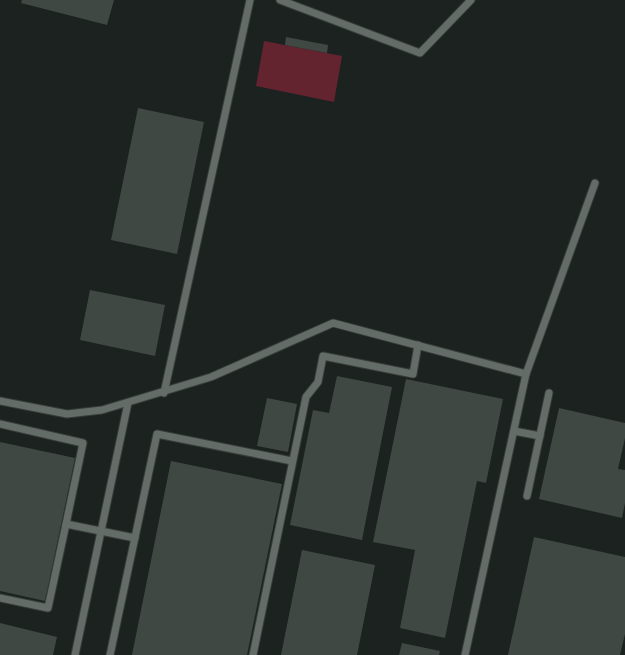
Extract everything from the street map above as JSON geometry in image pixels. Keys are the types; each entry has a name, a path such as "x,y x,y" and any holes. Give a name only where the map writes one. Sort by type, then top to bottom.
{"lane":[{"path":"164,393 250,0"},
{"path":"280,0 420,53 471,0"},
{"path":"465,655 526,374 595,183"},
{"path":"0,401 67,414 102,410 164,393 211,377 333,323 526,374"},
{"path":"253,655 306,397 318,382 323,356 412,374 418,345"},
{"path":"527,496 549,393"},
{"path":"75,655 128,403"},
{"path":"0,424 84,443 48,608 0,598"},
{"path":"514,431 540,436"},
{"path":"110,655 157,434 292,461"},
{"path":"66,524 135,538"}],"shaded area":[{"path":"264,41 342,56 334,102 256,86"}],"building":[{"path":"22,0 114,0 107,25 21,3"},
{"path":"286,37 328,45 327,53 285,45"},
{"path":"138,108 204,122 177,254 111,240"},
{"path":"90,290 165,305 155,356 80,340"},
{"path":"337,376 392,387 362,540 290,525 313,410 329,413"},
{"path":"406,379 503,399 486,483 477,481 445,638 400,628 415,550 373,542"},
{"path":"267,398 297,404 288,452 257,446"},
{"path":"559,408 625,423 625,438 618,469 625,470 625,503 622,518 539,499"},
{"path":"0,442 75,458 45,601 0,591"},
{"path":"171,461 282,484 247,655 132,655"},
{"path":"534,537 625,557 625,634 620,655 508,655"},
{"path":"302,550 375,565 357,655 281,655"},
{"path":"0,623 57,637 53,655 0,655"},
{"path":"402,643 440,651 439,655 399,655"}]}
